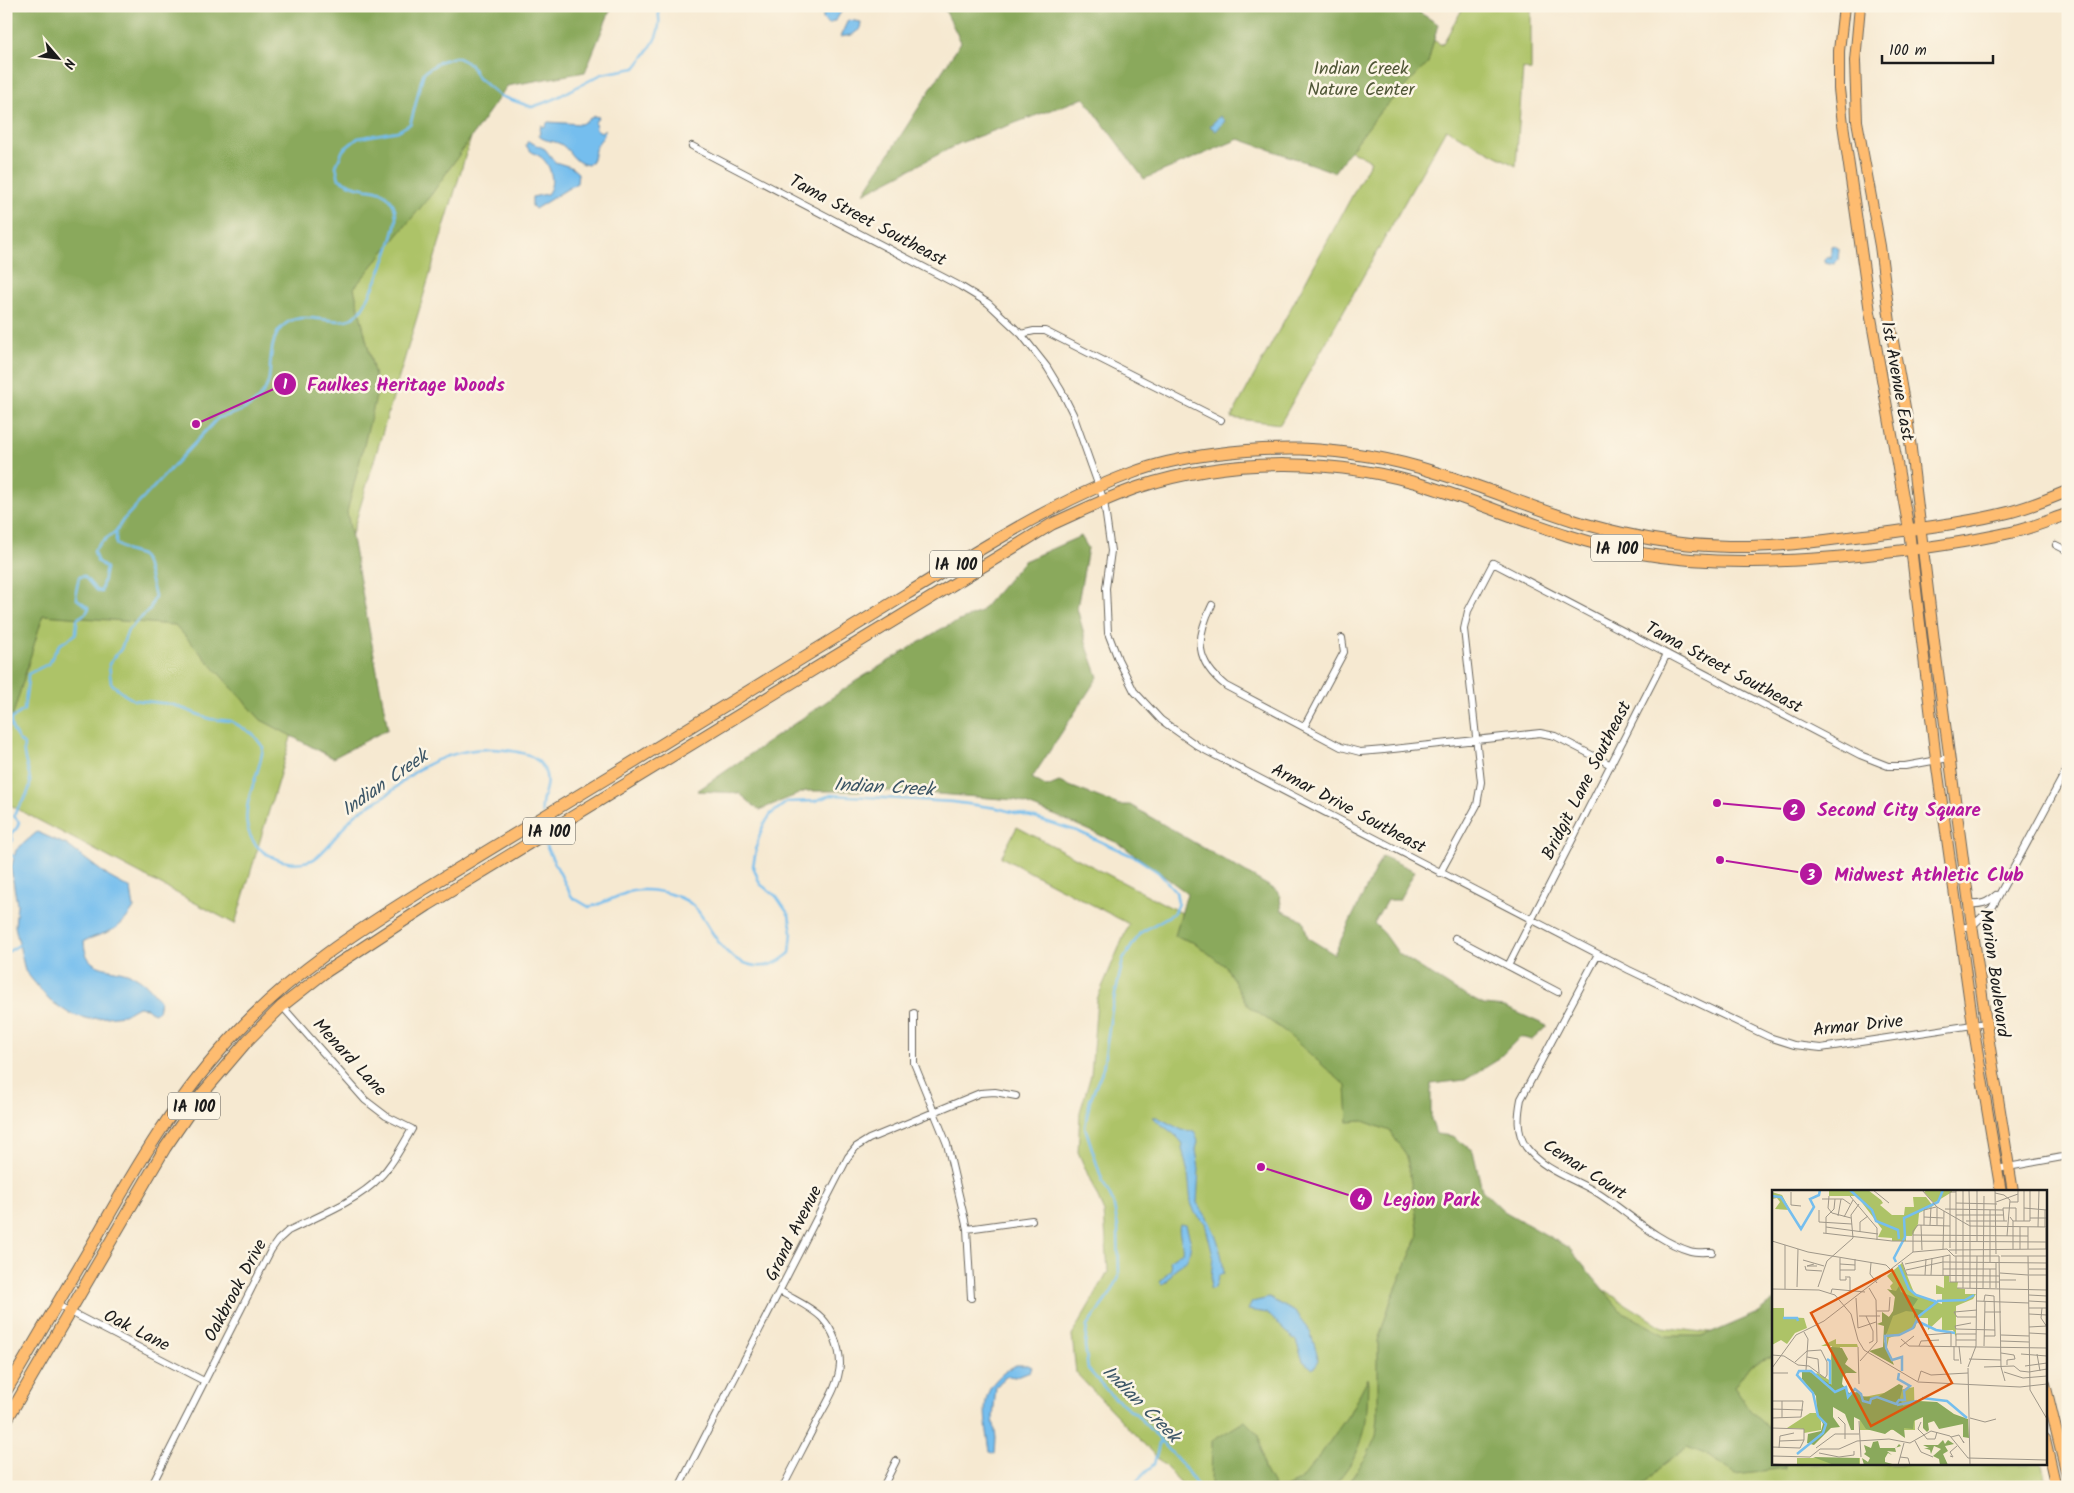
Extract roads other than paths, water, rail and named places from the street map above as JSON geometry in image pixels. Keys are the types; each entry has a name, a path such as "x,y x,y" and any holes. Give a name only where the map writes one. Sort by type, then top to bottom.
{"highway":[{"name":"IA 100","path":"6,1391 132,1174 173,1109 208,1064 241,1028 274,996 315,961 361,929 468,862 950,568 1046,512 1099,486 1138,470 1189,459 1247,451 1279,449 1333,451 1397,462 1435,472 1583,524 1642,538 1718,546 1751,546 1821,541 1914,529 2011,512 2068,491"},
{"name":"IA 100","path":"6,1421 166,1148 202,1094 248,1040 282,1006 324,972 476,876 1052,524 1104,501 1140,487 1197,473 1253,466 1313,466 1364,471 1431,487 1580,539 1637,553 1690,560 1760,562 1917,549 2015,532 2068,514"}],"main road":[{"name":"1st Avenue East","path":"1844,6 1839,51 1839,89 1868,304 1914,529 1949,758"},
{"name":"1st Avenue East","path":"1860,6 1855,61 1857,122 1880,246 1891,330 1908,424 1914,529"},
{"name":"1st Avenue East","path":"1917,549 1936,760"},
{"name":"Marion Boulevard","path":"1949,758 1986,1022 2013,1190"},
{"name":"Marion Boulevard","path":"1936,760 1973,1025 2001,1190"},
{"path":"2046,1388 2068,1479"},
{"path":"2046,1443 2056,1487"}],"street":[{"name":"Tama Street Southeast","path":"692,146 960,286 988,303 1021,334 1047,367 1061,390 1073,414 1104,501"},
{"path":"1021,334 1045,331 1221,420"},
{"name":"Armar Drive Southeast","path":"1104,501 1111,551 1106,588 1108,633 1118,659 1134,691 1161,720 1199,747 1598,954 1737,1022"},
{"path":"2056,545 2068,551"},
{"name":"Tama Street Southeast","path":"1477,739 1464,629 1468,611 1493,563 1860,755 1888,766 1906,766 1949,758"},
{"path":"1212,605 1204,620 1200,636 1204,662 1212,675 1226,686 1341,747 1360,752 1540,733 1555,736 1611,764"},
{"path":"1304,727 1344,652 1342,638"},
{"name":"Bridgit Lane Southeast","path":"1508,966 1667,654"},
{"path":"1440,873 1480,794 1481,782 1477,739"},
{"path":"1960,928 1972,926 1992,908 2068,767"},
{"path":"1969,904 1980,905 1989,902 2002,888"},
{"path":"1455,938 1558,992"},
{"name":"Cemar Court","path":"1598,954 1522,1099 1518,1115 1520,1132 1525,1146 1536,1158 1552,1170 1594,1191 1639,1224 1691,1252 1712,1252"},
{"name":"Menard Lane","path":"274,996 365,1100 386,1116 412,1129"},
{"path":"914,1013 914,1063 947,1144 967,1229 971,1298"},
{"name":"Armar Drive","path":"1737,1022 1769,1038 1794,1045 1821,1048 1986,1022"},
{"name":"Grand Avenue","path":"680,1487 848,1157 856,1147 869,1139 980,1093 995,1092 1016,1096"},
{"name":"Oakbrook Drive","path":"151,1487 278,1240 288,1231 363,1192 379,1179 395,1158 412,1129"},
{"path":"1997,1169 2068,1156"},
{"path":"967,1229 1032,1220"},
{"path":"780,1292 811,1309 823,1319 832,1332 839,1350 840,1365 836,1382 829,1398 783,1487"},
{"name":"Oak Lane","path":"57,1305 204,1381"},
{"path":"883,1487 896,1461"}],"water":[{"path":"823,6 845,6 836,20 829,24 823,19"},
{"path":"848,20 861,22 860,29 852,35 840,37"},
{"path":"594,116 599,117 595,122 596,129 601,132 605,129 605,132 596,147 592,161 588,165 576,160 562,145 539,136 541,125 544,127 548,122 581,124"},
{"path":"1220,116 1225,121 1216,131 1210,126"},
{"path":"528,141 545,149 555,162 571,167 578,173 577,183 535,209 532,206 532,197 547,194 551,186 552,177 544,160 532,152 526,145"},
{"path":"1834,245 1839,249 1838,260 1834,264 1825,262 1825,258 1828,256 1831,258 1831,246"},
{"path":"37,832 67,845 109,877 131,889 134,908 118,927 84,941 85,952 94,964 132,975 144,983 160,1001 158,1011 153,1013 147,1008 138,1007 124,1015 89,1019 70,1014 49,1000 25,971 15,926 17,904 11,869 16,850"},
{"path":"1153,1117 1157,1117 1182,1130 1194,1131 1198,1141 1196,1150 1199,1169 1197,1203 1208,1219 1216,1236 1224,1273 1219,1275 1215,1288 1210,1289 1213,1256 1205,1223 1195,1213 1191,1203 1188,1173 1182,1148 1183,1144"},
{"path":"1180,1224 1186,1225 1191,1243 1189,1254 1186,1261 1175,1269 1167,1281 1162,1284 1160,1282 1171,1269 1170,1260 1182,1252"},
{"path":"1269,1298 1295,1312 1310,1331 1319,1360 1313,1369 1303,1361 1296,1341 1267,1313 1248,1310 1252,1302"},
{"path":"1016,1365 1032,1367 1030,1371 1015,1377 1008,1376 996,1387 993,1417 996,1438 995,1454 990,1452 986,1425 985,1414 988,1392 1003,1373"}],"waterway":[{"name":"Indian Creek","path":"542,813 542,802 547,781 541,764 532,757 522,753 481,749 458,753 435,761 411,775 389,793 356,814 322,852 312,860 292,862 281,861 272,857 256,844 250,835 247,825 246,815 250,795 263,747 253,734 231,721 210,719 171,704 134,700 111,683 109,664 121,649 128,630 150,609 155,596 146,563 141,555 127,551 116,544 116,531 123,520 218,418 241,411 260,397 268,383 271,352 281,328 297,319 346,320 354,317 367,300 387,254 395,226 396,214 392,202 383,192 357,187 339,179 336,166 343,150 358,138 398,131 410,124 424,72 441,61 456,57 470,64 478,78 500,96 532,107 552,100 602,74 635,68 646,54 658,32 659,15 657,6"},
{"path":"14,857 6,851 8,845 13,840 11,833 17,828 19,822 14,816 28,793 30,779 23,750 24,745 14,734 11,719 24,710 28,674 48,664 59,645 76,634 77,619 86,613 89,608 77,599 76,592 79,577 84,576 96,590 101,592 106,568 97,561 94,551 101,542 116,531"},
{"name":"Indian Creek","path":"545,838 546,846 572,897 589,907 638,890 664,892 676,896 691,904 699,912 727,952 738,960 757,966 767,966 781,960 790,953 792,932 789,915 776,896 760,884 753,866 763,826 771,814 787,802 815,801 831,795 953,802 997,808 1077,831 1137,858 1158,872 1176,892 1178,903 1174,913 1140,933 1123,960 1112,1008 1103,1069 1090,1100 1085,1127 1102,1180 1113,1202 1118,1228 1119,1277 1111,1293 1087,1326 1085,1345 1088,1369 1111,1395 1136,1414 1181,1463 1198,1487"},
{"path":"6,953 19,945"},
{"path":"1131,1487 1154,1464 1160,1440"}],"place":[{"name":"Faulkes Heritage Woods","path":"196,424"},
{"name":"Second City Square","path":"1717,803"},
{"name":"Midwest Athletic Club","path":"1720,860"},
{"name":"Legion Park","path":"1261,1167"}],"park label":[{"name":"Indian Creek Nature Center","path":"1361,78"}]}
